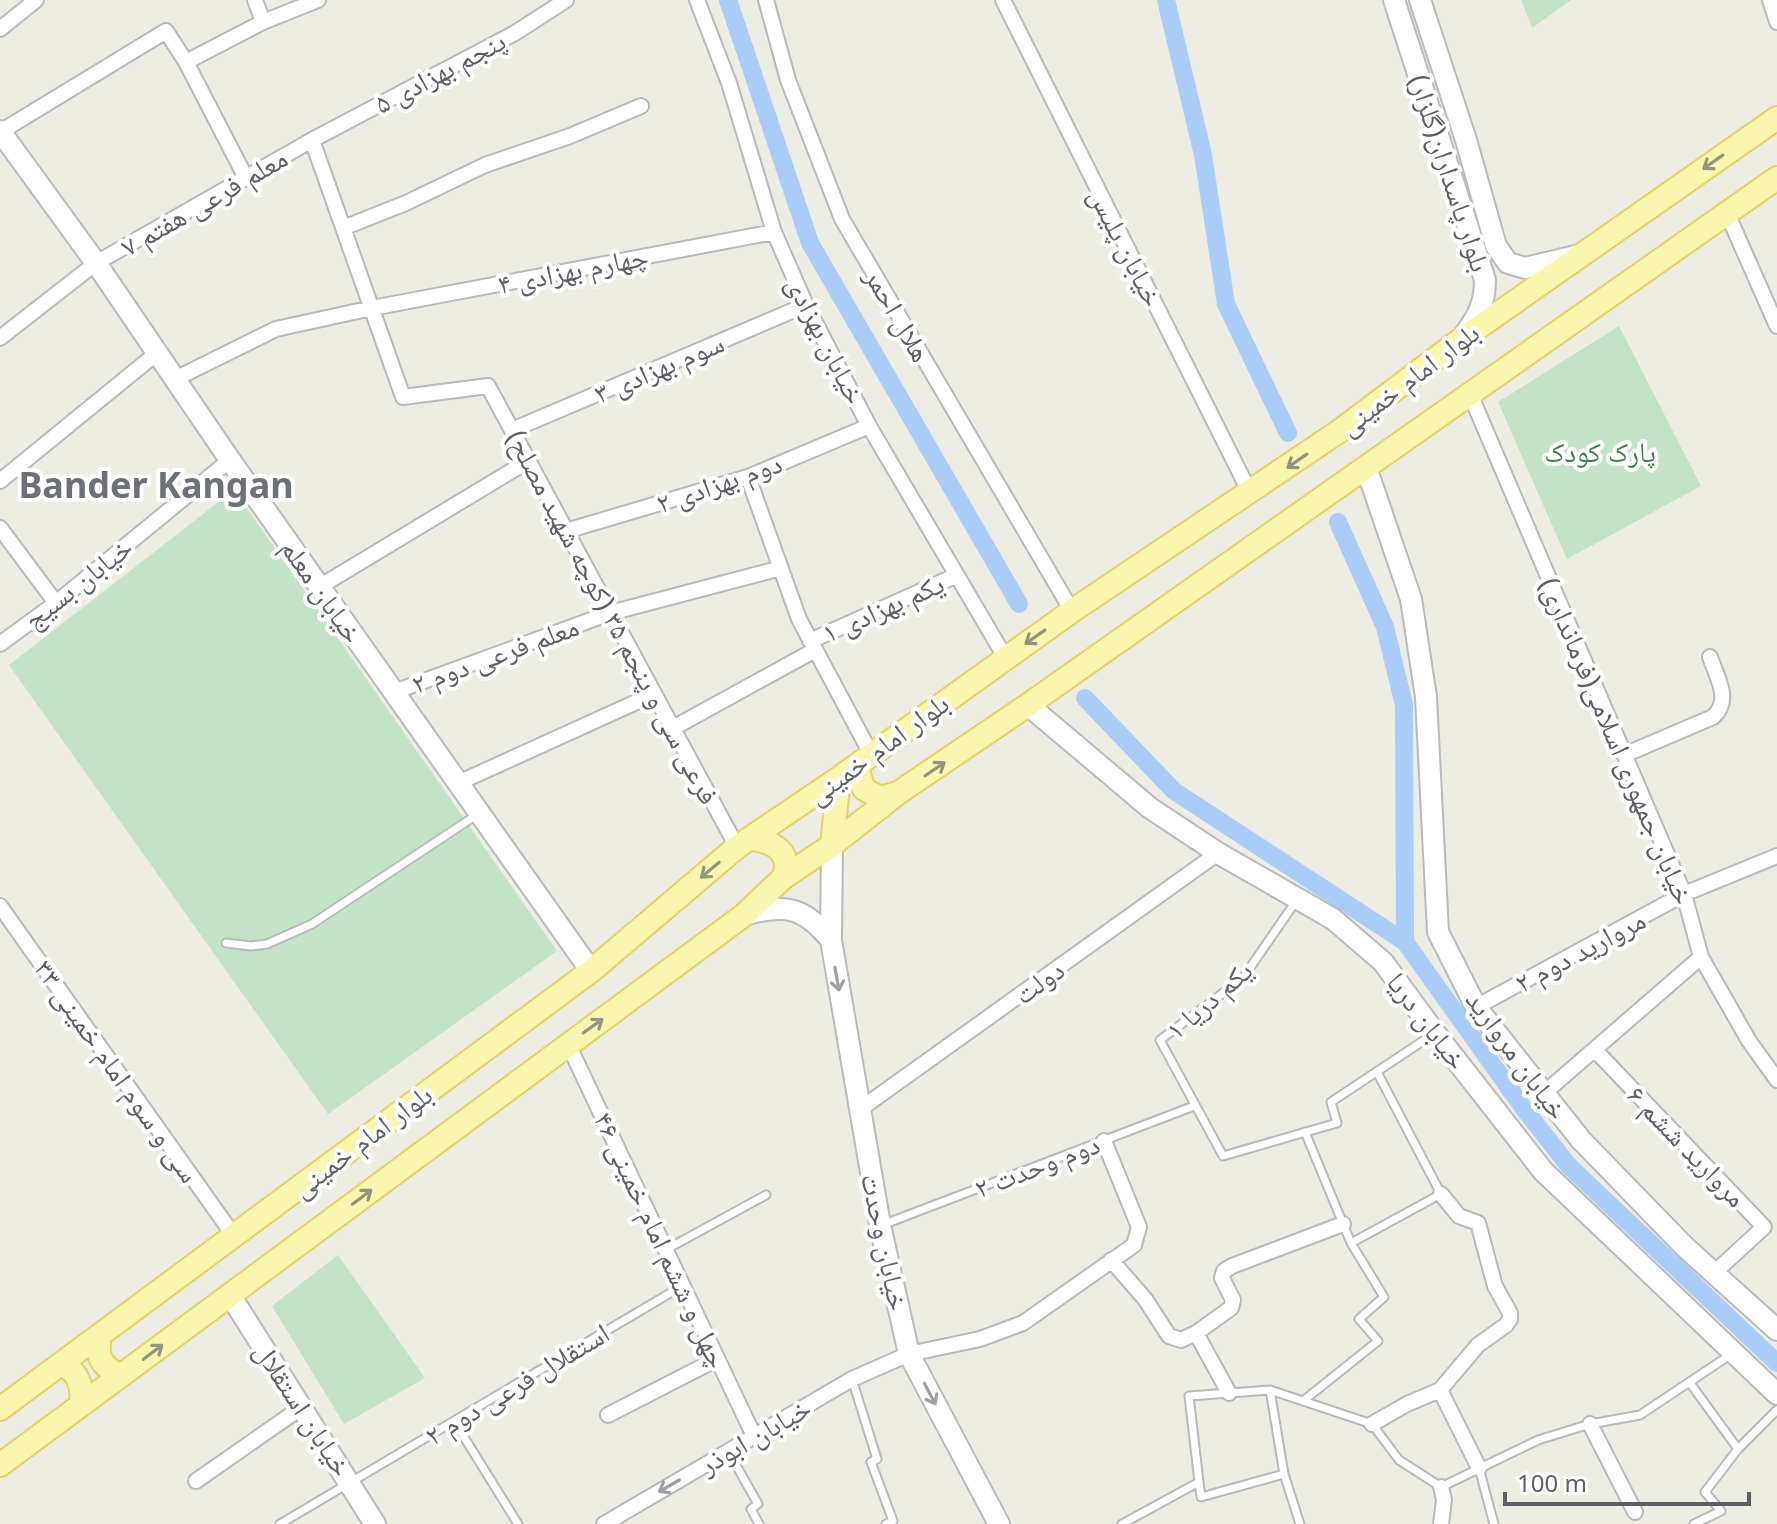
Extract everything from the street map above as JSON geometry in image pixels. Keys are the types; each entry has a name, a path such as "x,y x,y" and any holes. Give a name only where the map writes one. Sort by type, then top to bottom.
{"main road":[{"name":"بلوار پاسداران(گلزار)","path":"1394,0 1485,280 1485,299 1477,319 1459,341"},
{"name":"بلوار پاسداران(گلزار)","path":"1420,0 1466,140 1496,246 1508,263 1525,268 1580,255"},
{"name":"بلوار امام خمینی","path":"0,1409 591,971 745,843 1005,657 1341,430 1459,341 1777,118"},
{"name":"خیابان معلم","path":"0,131 177,378 230,460 591,971"},
{"path":"1444,150 1466,140"},
{"name":"بلوار امام خمینی","path":"0,1465 744,915 783,878 832,845 898,793 1028,705 1777,178"},
{"name":"خیابان مروارید","path":"1366,467 1414,613 1426,697 1438,932 1476,1007 1581,1140 1685,1247 1777,1330"},
{"name":"خیابان دریا","path":"1028,705 1150,808 1218,853 1333,919 1383,962 1543,1171 1777,1394"},
{"path":"866,758 858,772 859,781 871,795 880,798 898,793"},
{"path":"832,845 839,778"},
{"path":"745,843 773,844 783,853 786,866 783,878"},
{"name":"خیابان وحدت","path":"832,845 831,940 880,1225 909,1354 999,1524"},
{"path":"744,915 770,907 793,910 817,923 831,940"},
{"name":"خیابان استقلال","path":"230,1295 375,1524"},
{"path":"100,1336 97,1351 100,1362 120,1376"},
{"path":"62,1364 73,1370 79,1380 83,1392 81,1405"}],"street":[{"path":"0,29 36,0"},
{"path":"255,0 263,22"},
{"path":"186,62 263,22 318,0"},
{"name":"پنجم بهزادی ۵","path":"312,140 515,33 566,0"},
{"name":"خیابان بهزادی","path":"697,0 729,83 774,232 806,305 869,426 1005,657"},
{"name":"هلال احمر","path":"766,0 788,80 842,219 1072,611"},
{"name":"خیابان پلیس","path":"1003,0 1250,493"},
{"path":"1770,0 1777,22"},
{"path":"0,131 166,31 186,62 246,178"},
{"path":"343,228 406,203 485,165 570,136 641,106"},
{"path":"312,140 372,308"},
{"name":"معلم فرعی هفتم ۷","path":"0,338 96,263 312,140"},
{"path":"1727,213 1777,326"},
{"name":"چهارم بهزادی ۴","path":"177,378 276,329 774,232"},
{"name":"سوم بهزادی ۳","path":"512,430 806,305"},
{"name":"فرعی سی و پنجم ۳۵ (کوچه شهید مصلح)","path":"372,308 403,397 488,386 673,728 745,843"},
{"path":"0,481 157,353"},
{"name":"خیابان جمهوری اسلامی(فرمانداری)","path":"1470,394 1684,894 1701,957 1749,1041 1776,1078"},
{"name":"دوم بهزادی ۲","path":"566,531 748,477 869,426"},
{"name":"خیابان بسیج","path":"0,644 56,603 230,460"},
{"path":"319,587 528,461"},
{"path":"748,477 799,619 866,758"},
{"path":"0,528 56,603"},
{"name":"معلم فرعی دوم ۲","path":"394,692 610,613 781,568"},
{"name":"یکم بهزادی ۱","path":"673,728 813,645 955,576"},
{"path":"1624,755 1713,717 1721,709 1724,695 1710,657"},
{"path":"458,783 654,694"},
{"name":"دولت","path":"859,1110 1218,853"},
{"name":"مروارید دوم ۲","path":"1476,1007 1684,894 1777,856"},
{"name":"سی و سوم امام خمینی ۳۳","path":"0,906 234,1236"},
{"path":"1543,1094 1701,957"},
{"name":"چهل و ششم امام خمینی ۴۶","path":"568,1044 754,1436"},
{"name":"مروارید ششم ۶","path":"1595,1050 1764,1227 1714,1273"},
{"name":"خیابان ابوذر","path":"604,1524 852,1379 909,1354 980,1339 1023,1323 1134,1245 1139,1227 1104,1141"},
{"path":"1372,1424 1440,1390 1478,1345 1506,1325 1510,1313 1495,1286 1478,1223 1459,1216 1441,1194"},
{"path":"1111,1260 1145,1299 1169,1336 1181,1340 1231,1308 1233,1300 1222,1278 1224,1271 1343,1224"},
{"path":"1196,1333 1229,1393"},
{"path":"608,1415 717,1359"},
{"path":"1440,1390 1479,1468"},
{"path":"196,1481 302,1407"},
{"path":"1590,1424 1635,1512"},
{"path":"1441,1487 1444,1500 1441,1524"}],"lane":[{"path":"226,943 267,944 312,924 479,813"},
{"name":"یکم دریا ۱","path":"1194,1106 1160,1040 1243,978 1298,899"},
{"path":"1194,1106 1223,1156 1337,1123 1331,1102 1435,1033"},
{"path":"1351,1243 1441,1194 1377,1072"},
{"name":"دوم وحدت ۲","path":"880,1225 1194,1106"},
{"path":"1303,1401 1378,1341 1359,1319 1384,1297 1351,1243 1305,1132"},
{"path":"667,1249 766,1195"},
{"name":"استقلال فرعی دوم ۲","path":"280,1524 684,1285"},
{"path":"1284,1474 1201,1497 1189,1396 1270,1390 1372,1424 1399,1460 1441,1487 1538,1440 1590,1424 1640,1415 1735,1351"},
{"path":"852,1379 877,1459 871,1462 893,1521 886,1524"},
{"path":"1690,1383 1738,1449"},
{"path":"1270,1390 1284,1474 1300,1524"},
{"path":"1694,1524 1721,1511 1705,1492 1738,1449 1777,1410"},
{"path":"454,1421 518,1524"},
{"path":"728,1451 758,1504 751,1509 759,1524"},
{"path":"1479,1468 1494,1524"},
{"path":"1122,1524 1199,1482"}],"green space":[{"path":"1521,0 1571,0 1532,28"},
{"name":"پارک کودک","path":"1619,326 1701,486 1567,559 1498,402"},
{"path":"234,490 557,951 328,1114 9,665"},
{"path":"338,1255 425,1378 344,1424 272,1306"}],"waterway":[{"path":"728,0 810,243 1019,604"},
{"path":"1166,0 1203,155 1226,304 1288,433"},
{"path":"1338,522 1385,627 1404,705 1405,942"},
{"path":"1085,698 1174,791 1405,942 1568,1165 1777,1363"}],"district":[{"name":"Bander Kangan","path":"156,485"}]}
